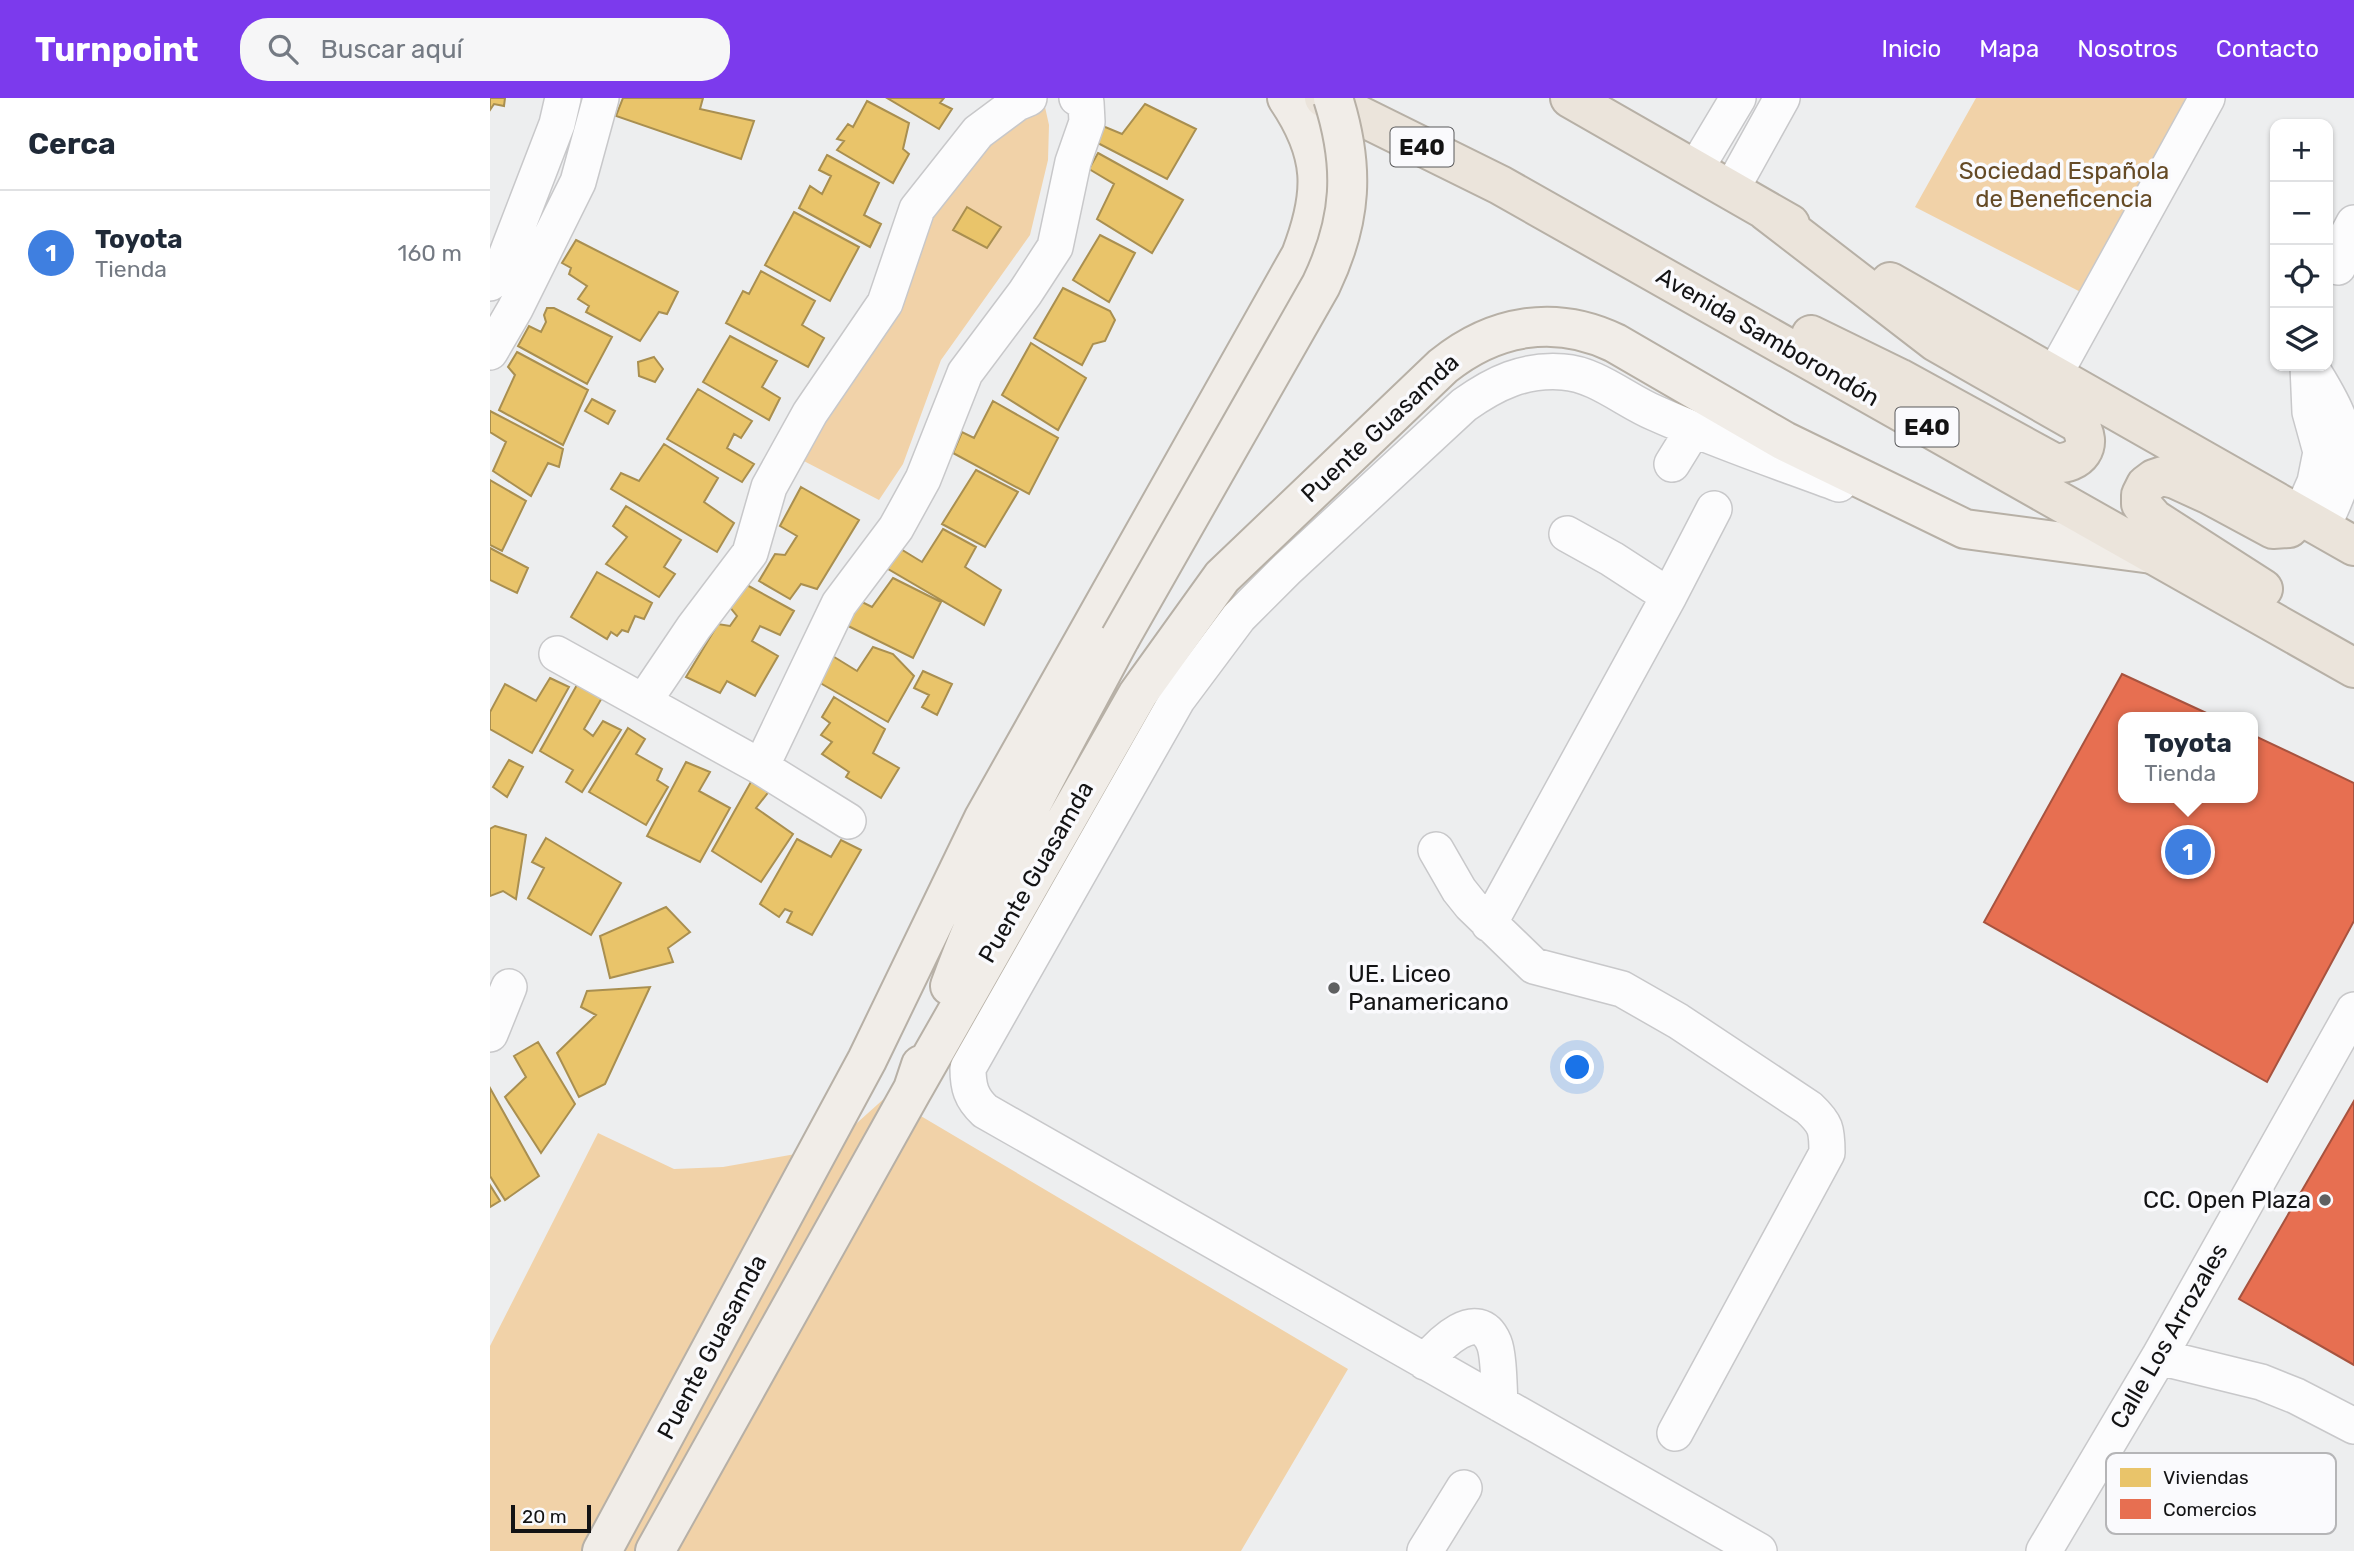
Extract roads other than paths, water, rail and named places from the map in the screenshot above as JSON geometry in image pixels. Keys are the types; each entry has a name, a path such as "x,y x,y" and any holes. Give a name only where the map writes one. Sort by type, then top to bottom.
{"highway":[{"name":"Avenida Samborondón","path":"1324,98 1500,185 2354,668"},
{"path":"1570,98 2326,530"},
{"path":"1626,256 1834,344 2054,463 2065,464 2084,449 2084,431 2078,423 1936,342 1766,211"},
{"path":"2326,530 2273,529 2210,495 2163,476 2154,478 2146,485 2141,495 2141,504 2154,519 2318,624 2354,660"}],"main road":[{"name":"Puente Guasamda","path":"601,1551 867,1060 984,818 1301,255 1313,224 1318,192 1317,164 1311,141 1287,98"},
{"name":"Puente Guasamda","path":"913,1089 964,947 995,879 1121,638 1321,285 1334,257 1347,207 1348,179 1341,124 1333,98"},
{"name":"Puente Guasamda","path":"655,1551 1138,694 1222,577 1462,351 1513,331 1541,326 1567,326 1592,332 1615,342 1784,441 1965,529 2152,554"}],"street":[{"path":"490,283 509,247 557,124 563,98"},
{"path":"490,351 515,309 578,182 601,98"},
{"path":"644,701 694,627 750,553 769,487 810,413 885,303 917,209 978,132 1017,103 1029,98"},
{"path":"1695,170 1738,98"},
{"path":"1731,190 1782,98"},
{"path":"2054,374 2207,98"},
{"path":"761,767 839,604 896,528 923,479 965,373 1025,293 1055,247 1073,162 1087,122 1084,100"},
{"path":"2340,271 2337,255 2354,223"},
{"path":"1759,1551 985,1111 974,1100 968,1085 968,1068 1177,700 1239,617 1464,404 1488,388 1515,376 1541,371 1567,372 1597,382 1634,420 1693,430 1965,529"},
{"path":"2309,371 2310,412 2321,452 2315,482 2326,530"},
{"path":"1672,464 1693,430"},
{"path":"1489,923 1714,509"},
{"path":"1567,534 1669,596"},
{"path":"558,654 761,767 848,821"},
{"path":"1436,850 1459,890 1534,966 1622,989 1678,1021 1809,1108 1823,1122 1827,1153 1675,1433"},
{"path":"490,1034 509,987"},
{"name":"Calle Los Arrozales","path":"2045,1551 2159,1357 2354,1010"},
{"path":"1425,1362 1441,1342 1457,1330 1474,1327 1486,1331 1494,1343 1500,1404"},
{"path":"2159,1357 2261,1381 2354,1426"},
{"path":"1425,1551 1464,1488"}],"place":[{"name":"Toyota","path":"2188,852"},
{"name":"UE. Liceo Panamericano","path":"1334,988"},
{"name":"CC. Open Plaza","path":"2325,1200"}],"park label":[{"name":"Sociedad Española de Beneficencia","path":"2064,185"}]}
